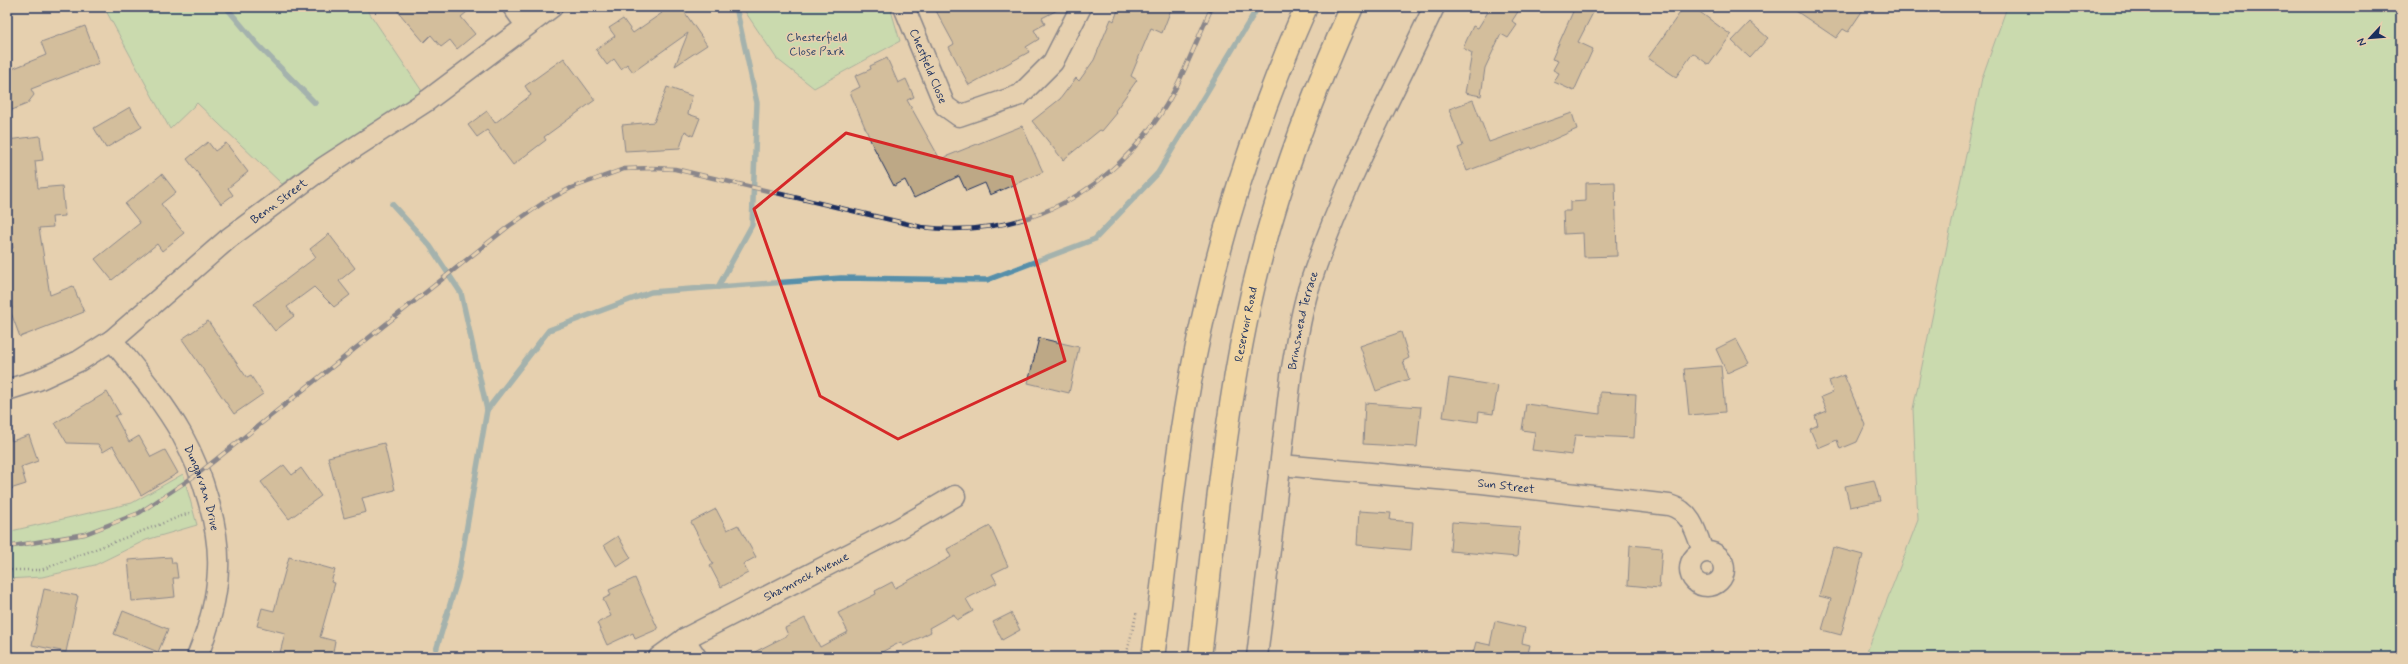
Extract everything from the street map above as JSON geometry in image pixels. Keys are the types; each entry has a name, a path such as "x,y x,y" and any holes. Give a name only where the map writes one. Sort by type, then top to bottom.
{"main road":[{"path":"1154,657 1176,469 1207,301 1231,209 1286,52 1306,7"},
{"name":"Reservoir Road","path":"1200,657 1232,405 1245,326 1264,246 1286,169 1318,82 1352,7"}],"street":[{"path":"513,7 526,25"},
{"name":"Benn Street","path":"7,390 38,380 79,361 112,340 229,238 323,168 428,100 552,7"},
{"name":"Chestfield Close","path":"904,7 946,106 959,116 1020,95 1053,62 1081,7"},
{"name":"Brinsmead Terrace","path":"1257,657 1298,330 1310,285 1352,178 1434,7"},
{"name":"Dungarvan Drive","path":"112,340 156,396 182,435 195,462 215,530 218,569 213,603 204,639 197,657"},
{"name":"Sun Street","path":"1281,465 1482,483 1669,505 1680,508 1688,515 1702,552"},
{"name":"Shamrock Avenue","path":"659,657 684,639 900,528 955,496"},
{"path":"684,639 696,657"}],"path":[{"path":"7,570 41,570 208,506"}],"highlighted area":[{"path":"846,133 1012,177 1065,361 898,439 820,396 754,209"}],"green space":[{"path":"104,7 357,7 368,11 428,100 301,170 282,184 197,103 170,129"},
{"name":"Chesterfield Close Park","path":"742,7 890,7 900,41 814,88 777,59"},
{"path":"2007,7 2401,7 2401,657 1865,657 1918,520 1913,409 1982,78"},
{"path":"183,474 197,525 146,540 95,565 42,577 7,579 7,532 132,503"}],"building":[{"path":"394,7 473,7 461,17 475,34 457,49 450,40 441,47 431,35 424,42"},
{"path":"658,7 681,7 707,45 675,66 688,33 633,72 627,64 621,69 614,59 607,65 596,50 615,36 609,28 623,19 633,33 662,13"},
{"path":"934,7 1063,7 1042,18 1045,24 1034,30 1039,39 1026,47 1029,52 969,85 949,47 954,44"},
{"path":"1119,7 1172,7 1162,33 1151,28 1131,76 1137,80 1115,111 1117,113 1102,131 1100,130 1063,160 1032,121 1060,99 1076,78 1079,81 1094,60 1111,19 1114,21"},
{"path":"1491,7 1521,7 1512,21 1517,25 1508,38 1501,34 1485,68 1481,96 1465,93 1472,53 1463,48 1473,26 1478,28"},
{"path":"1575,7 1596,7 1578,42 1593,49 1574,91 1554,82 1559,73 1553,70 1558,61 1552,59"},
{"path":"1684,7 1693,7 1731,35 1709,65 1693,53 1676,77 1648,58"},
{"path":"1790,7 1865,7 1848,32 1843,29 1836,38"},
{"path":"1750,22 1768,38 1750,58 1732,41"},
{"path":"85,26 99,63 31,89 34,95 27,104 7,112 7,71 46,55 41,42"},
{"path":"564,58 595,100 544,137 546,140 513,165 487,130 477,137 468,125 487,111 495,123 531,95 525,86"},
{"path":"887,58 898,83 906,79 914,97 907,100 940,159 1022,126 1043,172 990,195 985,183 966,191 959,176 914,198 905,180 894,186 872,144 850,92 860,87 855,76 871,69 870,66"},
{"path":"667,87 692,96 688,114 700,118 693,136 685,131 680,148 625,151 622,125 654,122"},
{"path":"1473,100 1489,142 1572,113 1577,129 1532,149 1531,147 1467,171 1458,148 1463,146 1449,109"},
{"path":"130,107 142,127 106,148 94,128"},
{"path":"40,136 43,160 35,161 38,188 62,186 65,216 52,217 53,227 39,228 50,295 73,286 84,312 20,337 10,310 12,309 7,280 7,249 13,248 7,208 7,140"},
{"path":"208,142 215,151 226,143 248,172 228,188 233,195 221,204 187,159"},
{"path":"162,174 176,192 161,204 184,233 162,251 157,244 112,280 95,259 140,223 125,204"},
{"path":"1615,182 1617,256 1584,257 1583,233 1564,234 1563,211 1570,211 1570,202 1586,201 1586,183"},
{"path":"329,234 355,268 339,281 350,295 334,307 314,287 287,307 294,316 275,331 254,304 316,257 310,249"},
{"path":"208,321 247,378 251,376 263,394 234,414 182,339"},
{"path":"1401,332 1409,358 1403,361 1409,379 1376,391 1360,346"},
{"path":"1039,338 1079,347 1069,393 1028,383"},
{"path":"1736,339 1749,363 1727,373 1716,349"},
{"path":"1721,366 1725,412 1689,415 1684,369"},
{"path":"1844,375 1865,425 1857,442 1840,449 1837,440 1818,448 1810,429 1818,425 1815,416 1827,411 1821,397 1833,392 1829,381"},
{"path":"1449,378 1498,386 1493,414 1479,412 1478,422 1443,417"},
{"path":"107,392 120,414 115,416 129,442 139,436 151,457 165,450 178,473 141,495 113,446 103,452 98,444 67,443 55,423"},
{"path":"1600,392 1636,394 1634,438 1575,435 1572,455 1532,450 1535,432 1522,430 1526,404 1600,414"},
{"path":"1365,403 1421,407 1417,447 1363,444"},
{"path":"10,434 12,441 29,435 38,461 21,467 26,484 7,490 7,435"},
{"path":"384,443 395,490 362,498 366,512 344,518 328,457"},
{"path":"284,465 292,475 301,468 321,496 289,519 261,482"},
{"path":"1874,480 1880,501 1850,507 1845,486"},
{"path":"716,509 727,530 738,525 756,557 743,564 748,573 721,587 710,566 713,564 691,522"},
{"path":"1359,511 1391,513 1390,520 1413,522 1411,550 1357,545"},
{"path":"1452,522 1520,527 1517,557 1450,551"},
{"path":"990,526 1008,566 992,574 997,583 966,599 973,611 957,620 954,614 929,628 931,632 903,646 901,642 872,657 745,657 788,635 785,628 805,618 820,647 848,632 838,613 876,594 875,591 892,582 895,588 951,557 947,549"},
{"path":"618,536 631,558 617,567 604,545"},
{"path":"1630,545 1662,548 1659,588 1628,585"},
{"path":"1833,547 1863,555 1841,635 1822,630 1831,599 1819,596"},
{"path":"171,557 172,563 176,563 178,578 173,578 175,597 132,601 128,560"},
{"path":"289,557 335,570 331,582 335,583 320,637 335,641 332,657 279,657 285,633 257,626 262,608 274,611"},
{"path":"635,578 658,629 635,639 633,633 607,645 597,623 611,616 603,599 611,595 609,590"},
{"path":"44,589 78,596 66,652 32,645"},
{"path":"123,611 168,629 158,652 114,634"},
{"path":"1011,613 1020,630 1002,640 993,622"},
{"path":"1495,621 1525,628 1522,643 1530,645 1527,657 1472,657 1476,642 1490,645"}],"waterway":[{"path":"226,7 257,44 315,103"},
{"path":"718,287 752,225 757,103 736,7"},
{"path":"487,410 549,330 651,292 841,278 987,280 1095,239 1158,173 1258,7"},
{"path":"392,204 430,246 461,293 487,410 458,578 434,657"}],"railway":[{"path":"7,547 85,534 139,513 199,473 509,226 546,201 571,188 624,169 675,169 921,227 957,229 990,226 1022,219 1053,208 1081,193 1108,173 1132,150 1155,122 1172,96 1212,7"}]}
